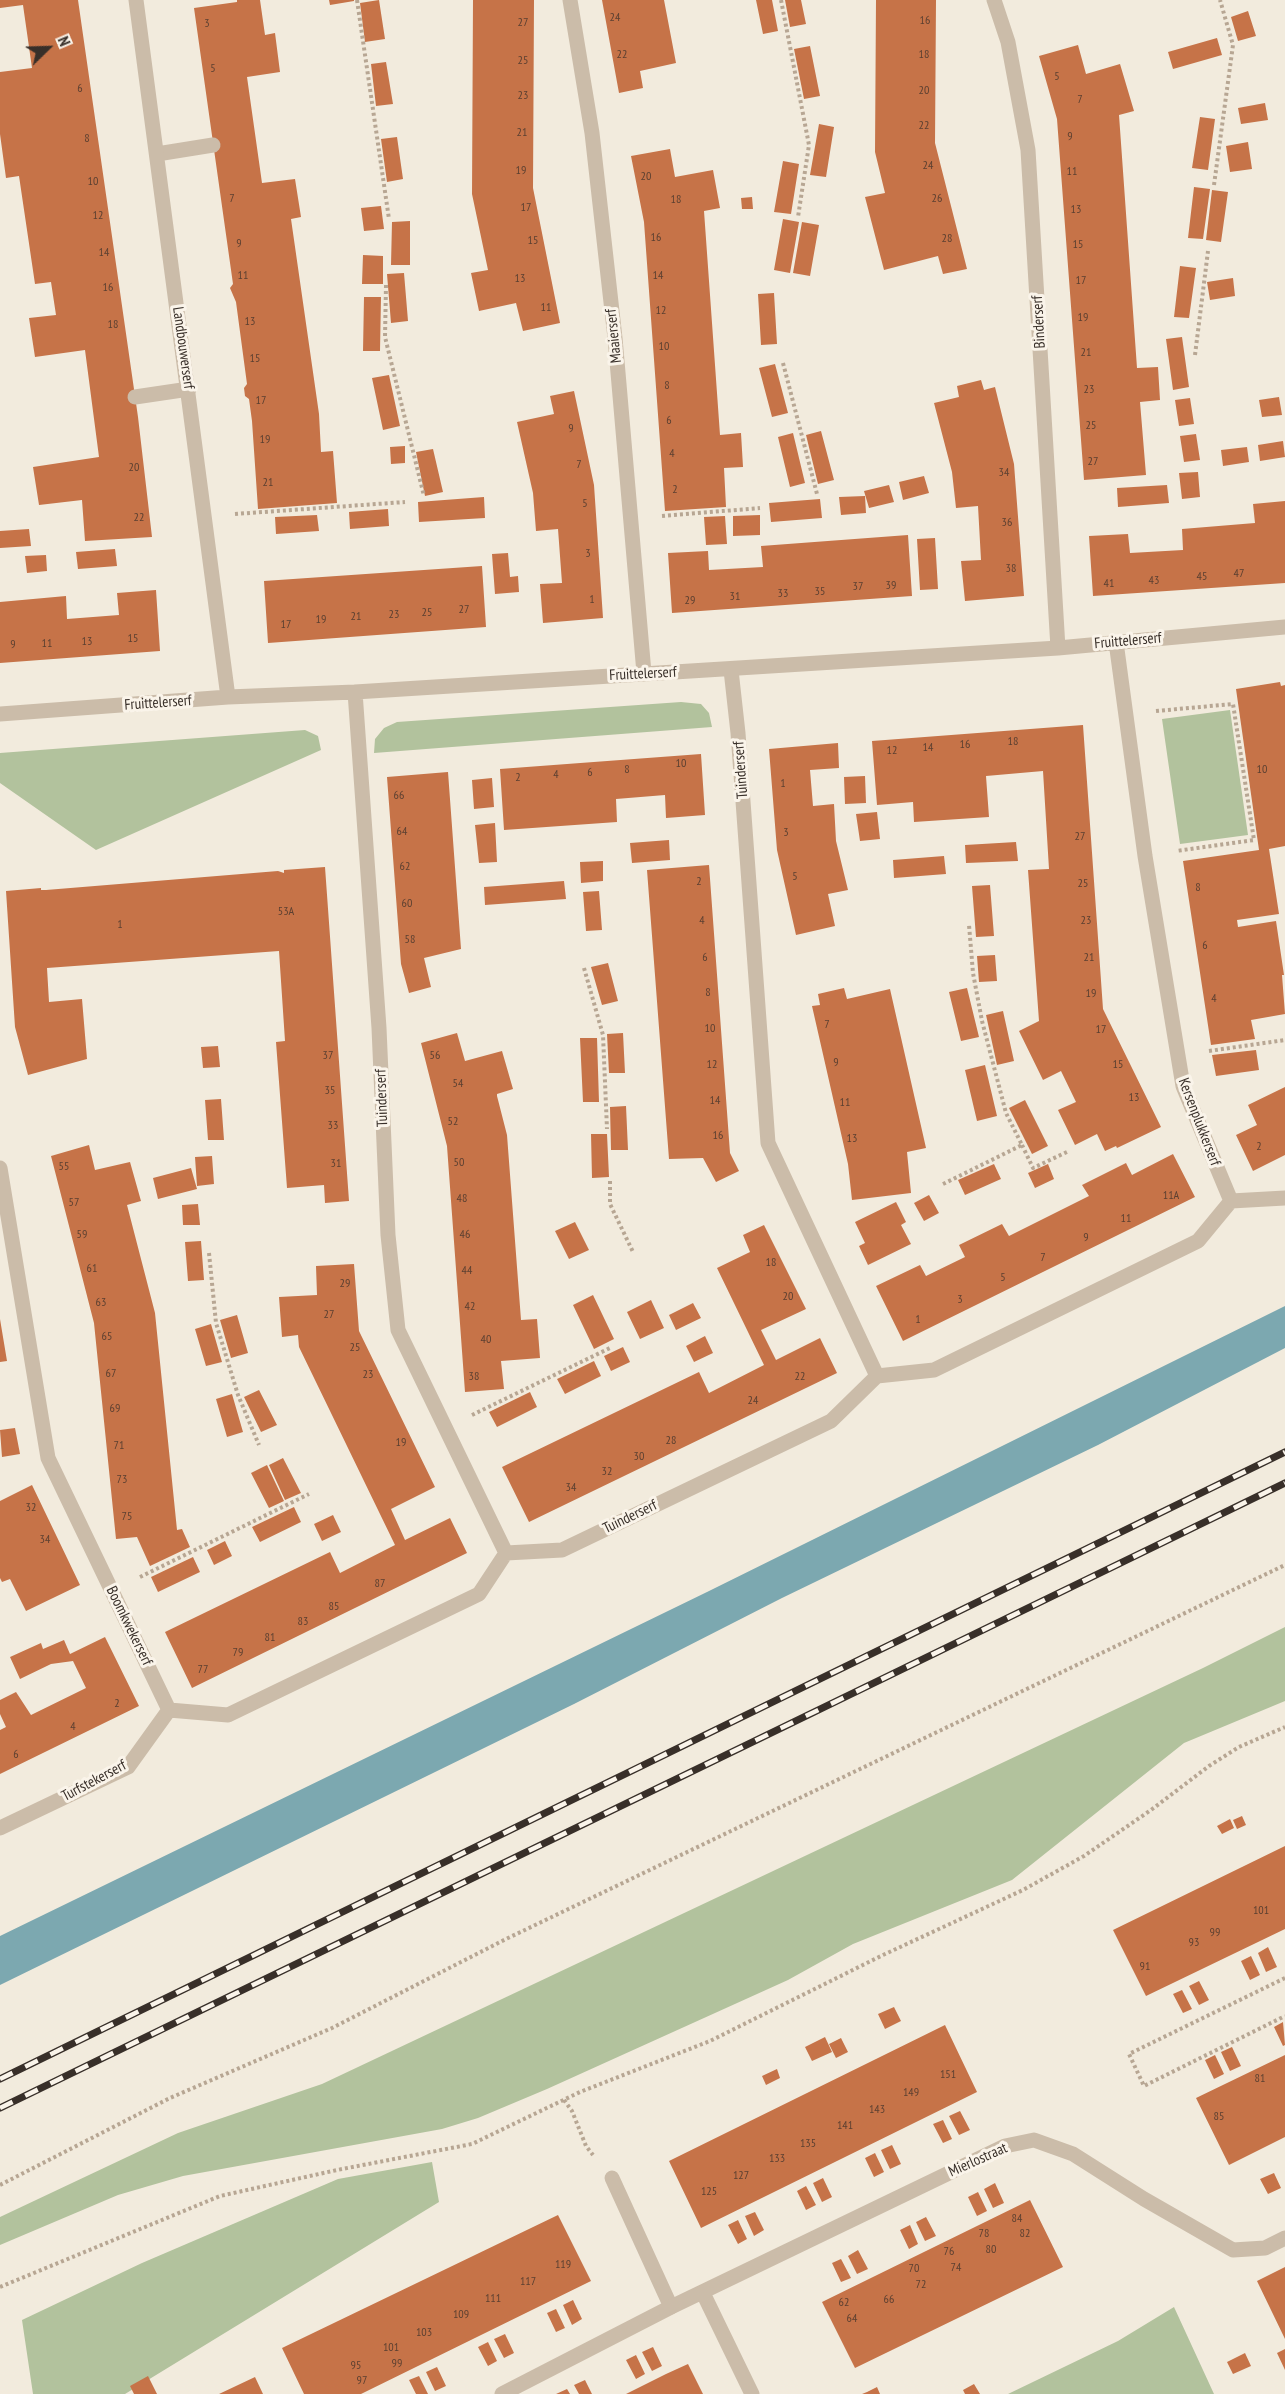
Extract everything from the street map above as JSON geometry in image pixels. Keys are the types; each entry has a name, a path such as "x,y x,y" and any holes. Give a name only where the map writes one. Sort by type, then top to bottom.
{"street":[{"name":"Landbouwerserf","path":"136,0 228,697"},
{"name":"Maaierserf","path":"570,0 593,145 615,338 644,673"},
{"name":"Binderserf","path":"994,0 1008,42 1028,150 1058,648"},
{"path":"157,154 213,145"},
{"path":"135,397 189,389"},
{"name":"Fruittelerserf","path":"0,714 228,697 356,692 644,673 731,670 1058,648 1285,627"},
{"name":"Kersenplukkerserf","path":"1116,642 1146,856 1183,1086 1231,1201"},
{"name":"Tuinderserf","path":"356,692 379,1028 387,1234 398,1330 506,1553 562,1550 831,1421 877,1376 768,1143 738,733 731,670"},
{"name":"Boomkwekerserf","path":"0,1168 48,1458 169,1710"},
{"path":"877,1376 934,1370 1188,1246 1198,1240 1231,1201 1285,1198"},
{"path":"169,1710 228,1715 479,1594 506,1553"},
{"name":"Turfstekerserf","path":"0,1828 128,1767 169,1710"},
{"name":"Mierlostraat","path":"502,2394 671,2307 1005,2146 1034,2140 1073,2154 1144,2199 1233,2250 1265,2248 1285,2238"},
{"path":"612,2178 671,2307"},
{"path":"703,2293 752,2394"}],"path":[{"path":"357,0 389,219"},
{"path":"781,0 809,145 798,217"},
{"path":"1214,185 1233,45 1220,0"},
{"path":"1195,355 1208,251"},
{"path":"386,285 385,338 424,496"},
{"path":"783,363 817,494"},
{"path":"205,516 405,502"},
{"path":"630,518 760,508"},
{"path":"1127,714 1233,704 1254,840 1146,856"},
{"path":"969,925 973,973 982,1021 1006,1113 1033,1168 1070,1151"},
{"path":"584,968 603,1035 607,1129"},
{"path":"1178,1055 1285,1040"},
{"path":"943,1184 1022,1145"},
{"path":"610,1181 610,1204 633,1252"},
{"path":"209,1252 216,1323 238,1395 259,1445"},
{"path":"446,1428 612,1347"},
{"path":"112,1590 309,1494"},
{"path":"0,2185 170,2098 332,2028 517,1934 1285,1566"},
{"path":"0,2287 220,2196 337,2169 472,2144 580,2092 710,2041 883,1954 1023,1890 1084,1856 1239,1747 1285,1727"},
{"path":"1285,1978 1129,2054 1144,2086 1285,2016"},
{"path":"564,2100 572,2110 586,2146"}],"green space":[{"path":"681,702 701,704 709,713 712,727 374,753 375,739 384,728 397,722"},
{"path":"1230,710 1248,835 1180,844 1162,719"},
{"path":"305,730 318,736 321,750 96,850 0,783 0,753"},
{"path":"1285,1627 1285,1701 1184,1743 1012,1880 853,1944 788,1980 478,2118 442,2129 183,2176 118,2195 0,2245 0,2217 178,2133 322,2084 1203,1668"},
{"path":"432,2162 439,2202 125,2394 33,2394 22,2320 142,2263 338,2179"},
{"path":"1174,2307 1214,2394 1008,2394 1118,2341"}],"water":[{"path":"1285,1306 1285,1348 1098,1445 782,1598 574,1704 0,1985 0,1936 707,1592"}],"building":[{"path":"0,0 78,0 138,417 152,537 85,541 82,500 39,505 33,467 99,457 85,350 35,357 29,318 56,315 51,282 35,284 19,176 6,178 0,134 0,72 32,68 23,5 0,8"},
{"path":"237,0 260,0 265,35 275,33 280,72 247,77 262,183 295,179 301,217 291,219 319,414 321,452 333,451 337,503 258,509 252,421 249,399 245,396 244,388 247,384 236,302 230,288 233,284 194,8 237,2"},
{"path":"329,0 354,0 354,1 330,5"},
{"path":"379,0 385,39 365,42 360,3"},
{"path":"473,0 534,0 533,188 560,323 523,331 516,303 479,311 471,273 488,270 472,194"},
{"path":"602,0 664,0 676,63 640,71 643,88 619,93"},
{"path":"756,0 772,0 778,31 763,34"},
{"path":"785,0 801,0 806,24 790,27"},
{"path":"876,0 936,0 935,143 967,269 943,274 938,256 884,270 865,197 885,193 875,152"},
{"path":"1248,11 1256,36 1238,41 1231,17"},
{"path":"1217,38 1222,55 1173,69 1168,52"},
{"path":"1078,45 1086,74 1120,64 1134,111 1119,115 1137,368 1158,367 1160,400 1140,402 1146,475 1084,480 1057,119 1039,56"},
{"path":"810,46 820,96 804,99 794,49"},
{"path":"386,62 393,104 376,106 371,64"},
{"path":"1265,103 1268,120 1241,124 1238,108"},
{"path":"1200,117 1215,119 1208,170 1192,168"},
{"path":"819,124 834,127 826,177 810,175"},
{"path":"397,137 403,179 387,182 381,139"},
{"path":"1248,142 1252,169 1230,172 1226,146"},
{"path":"670,149 675,177 713,170 720,208 704,211 720,435 741,433 743,467 724,468 726,507 665,511 644,222 631,156"},
{"path":"783,161 799,164 791,214 774,212"},
{"path":"1194,187 1210,189 1203,239 1188,238"},
{"path":"1212,190 1228,192 1221,242 1206,240"},
{"path":"752,197 753,209 742,209 741,198"},
{"path":"381,206 384,229 364,231 361,208"},
{"path":"783,219 799,222 790,273 774,270"},
{"path":"410,221 410,265 391,265 392,222"},
{"path":"802,222 819,225 810,276 793,273"},
{"path":"363,255 383,256 383,284 362,284"},
{"path":"1180,266 1196,268 1189,318 1174,317"},
{"path":"404,273 408,321 391,323 387,274"},
{"path":"1233,278 1235,296 1210,300 1207,282"},
{"path":"774,293 777,344 761,345 758,294"},
{"path":"364,297 381,297 380,351 363,351"},
{"path":"1182,337 1189,387 1173,390 1166,339"},
{"path":"775,364 788,413 772,417 759,368"},
{"path":"389,375 400,426 383,430 372,378"},
{"path":"981,380 984,390 995,387 1014,464 1024,596 965,601 961,561 981,560 978,506 956,508 952,472 934,403 959,397 957,386"},
{"path":"574,391 594,485 603,618 543,623 540,584 562,583 558,529 536,531 533,493 517,422 554,414 550,396"},
{"path":"1279,397 1282,415 1262,417 1259,400"},
{"path":"1190,398 1194,424 1179,426 1175,400"},
{"path":"821,431 834,480 818,484 806,435"},
{"path":"793,433 805,483 790,487 778,437"},
{"path":"1196,434 1200,460 1184,462 1180,436"},
{"path":"1283,441 1285,457 1260,461 1258,445"},
{"path":"405,446 405,463 391,464 390,447"},
{"path":"1247,447 1249,462 1223,466 1221,450"},
{"path":"433,449 443,492 425,496 416,452"},
{"path":"1198,472 1200,497 1182,499 1179,473"},
{"path":"924,476 929,493 903,500 899,482"},
{"path":"889,485 894,502 869,508 864,491"},
{"path":"1167,485 1169,503 1118,507 1117,488"},
{"path":"865,496 866,513 841,515 839,497"},
{"path":"484,497 485,518 419,522 418,502"},
{"path":"820,499 822,518 771,522 769,503"},
{"path":"1285,501 1285,583 1093,596 1089,536 1128,534 1130,553 1183,550 1182,529 1255,523 1253,504"},
{"path":"388,509 389,526 350,529 349,512"},
{"path":"317,515 319,531 276,534 275,517"},
{"path":"760,515 760,535 733,536 733,516"},
{"path":"725,516 727,544 706,545 704,517"},
{"path":"29,529 31,546 0,548 0,531"},
{"path":"908,535 912,596 672,613 668,553 708,551 709,570 763,567 761,546"},
{"path":"935,538 938,589 920,590 917,539"},
{"path":"115,549 117,566 78,569 76,552"},
{"path":"508,553 510,577 518,576 519,592 495,594 492,554"},
{"path":"46,555 47,571 27,573 25,556"},
{"path":"482,566 486,627 268,643 264,581"},
{"path":"156,590 160,651 0,663 0,602 66,596 67,619 119,615 117,593"},
{"path":"1280,682 1281,686 1285,685 1285,846 1269,849 1279,914 1237,920 1238,927 1276,921 1284,975 1282,975 1285,1014 1251,1020 1255,1039 1211,1045 1183,861 1259,850 1236,689"},
{"path":"1083,725 1103,1009 1161,1127 1117,1148 1116,1146 1105,1151 1097,1134 1075,1145 1058,1110 1076,1102 1061,1071 1043,1080 1019,1031 1039,1021 1028,870 1049,869 1043,771 986,776 989,817 914,822 913,802 877,805 872,741"},
{"path":"838,743 839,768 810,770 813,806 834,804 836,841 848,890 828,894 835,926 796,935 777,850 769,749"},
{"path":"701,754 705,815 666,818 665,795 616,799 617,822 504,830 500,769"},
{"path":"448,772 461,949 424,958 431,987 409,993 401,964 387,777"},
{"path":"865,776 866,803 845,804 844,777"},
{"path":"492,778 494,807 474,809 472,780"},
{"path":"877,812 880,839 860,841 856,814"},
{"path":"495,823 497,862 479,863 475,825"},
{"path":"669,840 670,860 632,863 630,843"},
{"path":"1016,842 1018,861 966,863 965,845"},
{"path":"944,856 946,874 894,878 893,860"},
{"path":"603,861 603,881 581,883 580,862"},
{"path":"709,865 730,1153 739,1171 716,1182 703,1158 669,1159 647,870"},
{"path":"325,867 349,1201 325,1203 324,1185 287,1188 276,1042 285,1041 279,951 47,968 49,1002 82,999 87,1059 28,1075 15,1027 6,891 41,888 41,890 46,890 278,871 284,873 284,870"},
{"path":"564,881 566,899 485,905 484,887"},
{"path":"990,885 994,936 976,937 972,886"},
{"path":"599,891 602,930 586,931 583,892"},
{"path":"995,955 997,981 979,982 977,956"},
{"path":"608,963 618,1001 602,1005 591,967"},
{"path":"844,988 847,999 890,989 926,1148 907,1152 911,1193 852,1200 848,1164 812,1006 820,1005 818,994"},
{"path":"967,988 979,1037 961,1041 949,992"},
{"path":"1003,1011 1014,1061 997,1065 986,1015"},
{"path":"457,1033 465,1061 502,1051 513,1089 497,1094 497,1096 507,1135 521,1320 537,1319 540,1358 501,1361 504,1389 465,1392 447,1146 421,1043"},
{"path":"623,1033 625,1073 609,1073 607,1034"},
{"path":"580,1038 597,1038 599,1102 583,1102"},
{"path":"218,1046 220,1067 203,1068 201,1047"},
{"path":"1256,1050 1259,1070 1216,1076 1212,1055"},
{"path":"985,1065 997,1116 977,1121 965,1070"},
{"path":"1285,1087 1285,1155 1253,1171 1236,1135 1257,1125 1248,1105"},
{"path":"221,1099 224,1140 208,1140 205,1100"},
{"path":"1025,1100 1048,1146 1032,1154 1009,1108"},
{"path":"626,1106 628,1150 611,1150 610,1107"},
{"path":"591,1134 607,1134 609,1177 592,1178"},
{"path":"89,1145 95,1170 130,1162 141,1201 127,1205 155,1313 177,1530 182,1529 190,1547 150,1566 137,1537 116,1539 94,1323 51,1156"},
{"path":"1173,1154 1195,1197 903,1341 876,1286 920,1265 926,1276 965,1257 959,1245 1002,1224 1009,1236 1089,1196 1082,1185 1126,1163 1132,1175"},
{"path":"212,1156 214,1184 197,1186 195,1157"},
{"path":"994,1164 1001,1179 965,1195 958,1180"},
{"path":"1048,1164 1054,1179 1035,1188 1028,1173"},
{"path":"191,1168 197,1189 158,1199 153,1178"},
{"path":"929,1195 939,1213 924,1221 914,1203"},
{"path":"896,1202 906,1222 901,1225 911,1244 868,1265 859,1246 865,1243 855,1222"},
{"path":"198,1204 200,1225 183,1225 182,1205"},
{"path":"575,1222 589,1250 569,1259 555,1231"},
{"path":"764,1225 806,1309 761,1330 776,1360 820,1338 837,1373 529,1522 502,1467 699,1372 709,1393 764,1365 717,1268 750,1252 743,1235"},
{"path":"201,1241 204,1280 188,1281 185,1242"},
{"path":"354,1264 359,1331 435,1487 391,1509 405,1540 450,1518 467,1553 192,1688 165,1632 330,1552 340,1573 395,1545 299,1347 298,1335 282,1337 279,1297 317,1295 316,1266"},
{"path":"593,1295 614,1339 594,1349 573,1305"},
{"path":"651,1300 664,1328 640,1339 627,1312"},
{"path":"693,1303 701,1318 676,1330 669,1315"},
{"path":"237,1315 248,1353 231,1358 220,1320"},
{"path":"0,1319 7,1361 0,1362"},
{"path":"211,1324 222,1362 206,1366 195,1329"},
{"path":"705,1336 713,1353 694,1362 686,1346"},
{"path":"623,1347 630,1362 611,1371 604,1356"},
{"path":"594,1361 601,1376 565,1394 557,1379"},
{"path":"259,1390 277,1425 261,1432 244,1397"},
{"path":"530,1392 537,1407 497,1427 489,1412"},
{"path":"232,1394 243,1432 227,1437 216,1399"},
{"path":"15,1428 20,1454 2,1457 0,1430"},
{"path":"283,1458 301,1493 285,1500 269,1465"},
{"path":"267,1465 284,1501 269,1508 251,1473"},
{"path":"32,1485 80,1585 26,1611 10,1579 2,1582 0,1578 0,1501"},
{"path":"294,1507 301,1522 260,1542 252,1527"},
{"path":"333,1515 341,1532 322,1541 314,1524"},
{"path":"225,1541 232,1556 214,1565 207,1550"},
{"path":"193,1557 200,1572 158,1592 151,1577"},
{"path":"105,1637 139,1706 0,1774 0,1730 6,1727 0,1714 0,1700 16,1692 31,1715 86,1688 73,1661 51,1664 20,1679 10,1657 41,1643 43,1649 64,1640 70,1654"},
{"path":"1242,1816 1246,1825 1237,1829 1233,1820"},
{"path":"1230,1819 1234,1828 1222,1834 1217,1826"},
{"path":"1285,1846 1285,1929 1146,1996 1113,1930"},
{"path":"1268,1947 1277,1967 1266,1972 1258,1953"},
{"path":"1251,1956 1260,1975 1250,1980 1241,1961"},
{"path":"1199,1981 1209,2000 1199,2005 1189,1986"},
{"path":"1182,1990 1192,2009 1183,2013 1173,1994"},
{"path":"894,2007 901,2021 885,2029 878,2014"},
{"path":"1283,2022 1285,2045 1283,2046 1274,2027"},
{"path":"945,2025 977,2092 701,2228 669,2161"},
{"path":"825,2037 832,2052 812,2061 805,2047"},
{"path":"841,2038 848,2052 836,2058 829,2044"},
{"path":"1232,2047 1241,2066 1230,2071 1221,2052"},
{"path":"1215,2055 1224,2074 1214,2079 1205,2060"},
{"path":"1285,2055 1285,2137 1229,2165 1196,2098"},
{"path":"777,2069 780,2078 766,2085 762,2076"},
{"path":"960,2111 970,2130 959,2135 949,2116"},
{"path":"943,2120 952,2139 943,2143 933,2124"},
{"path":"892,2145 901,2164 890,2169 881,2150"},
{"path":"875,2153 884,2172 874,2177 865,2158"},
{"path":"1274,2173 1281,2188 1268,2194 1260,2179"},
{"path":"823,2178 832,2197 822,2202 813,2183"},
{"path":"995,2183 1004,2203 993,2208 984,2189"},
{"path":"806,2186 816,2205 806,2210 797,2191"},
{"path":"978,2192 987,2211 977,2216 968,2197"},
{"path":"1030,2200 1063,2267 855,2368 822,2302"},
{"path":"755,2212 764,2230 754,2236 745,2216"},
{"path":"558,2215 591,2281 361,2394 304,2394 282,2348"},
{"path":"926,2217 936,2236 925,2241 916,2222"},
{"path":"738,2220 747,2239 738,2244 728,2225"},
{"path":"910,2225 918,2244 909,2249 900,2230"},
{"path":"858,2250 868,2269 857,2274 848,2256"},
{"path":"841,2259 851,2278 841,2282 832,2263"},
{"path":"1285,2267 1285,2339 1257,2281"},
{"path":"573,2300 582,2319 572,2325 563,2305"},
{"path":"556,2309 565,2328 556,2332 547,2313"},
{"path":"505,2334 514,2353 504,2358 494,2339"},
{"path":"488,2342 497,2361 488,2366 478,2347"},
{"path":"653,2347 662,2366 652,2371 642,2352"},
{"path":"1285,2349 1285,2370 1277,2353"},
{"path":"1245,2353 1251,2366 1233,2374 1227,2362"},
{"path":"636,2355 645,2374 636,2379 626,2360"},
{"path":"688,2364 703,2394 626,2394 666,2374"},
{"path":"437,2367 446,2386 435,2391 426,2372"},
{"path":"148,2376 157,2394 134,2394 130,2386"},
{"path":"419,2376 428,2394 416,2394 409,2380"},
{"path":"255,2377 263,2394 219,2394"},
{"path":"585,2380 592,2394 579,2394 574,2385"},
{"path":"974,2384 980,2394 965,2394 963,2390"},
{"path":"877,2387 880,2394 862,2394 867,2392"},
{"path":"567,2389 570,2394 556,2394"}],"railway":[{"path":"0,2079 1285,1452"},
{"path":"0,2108 1285,1483"}]}
